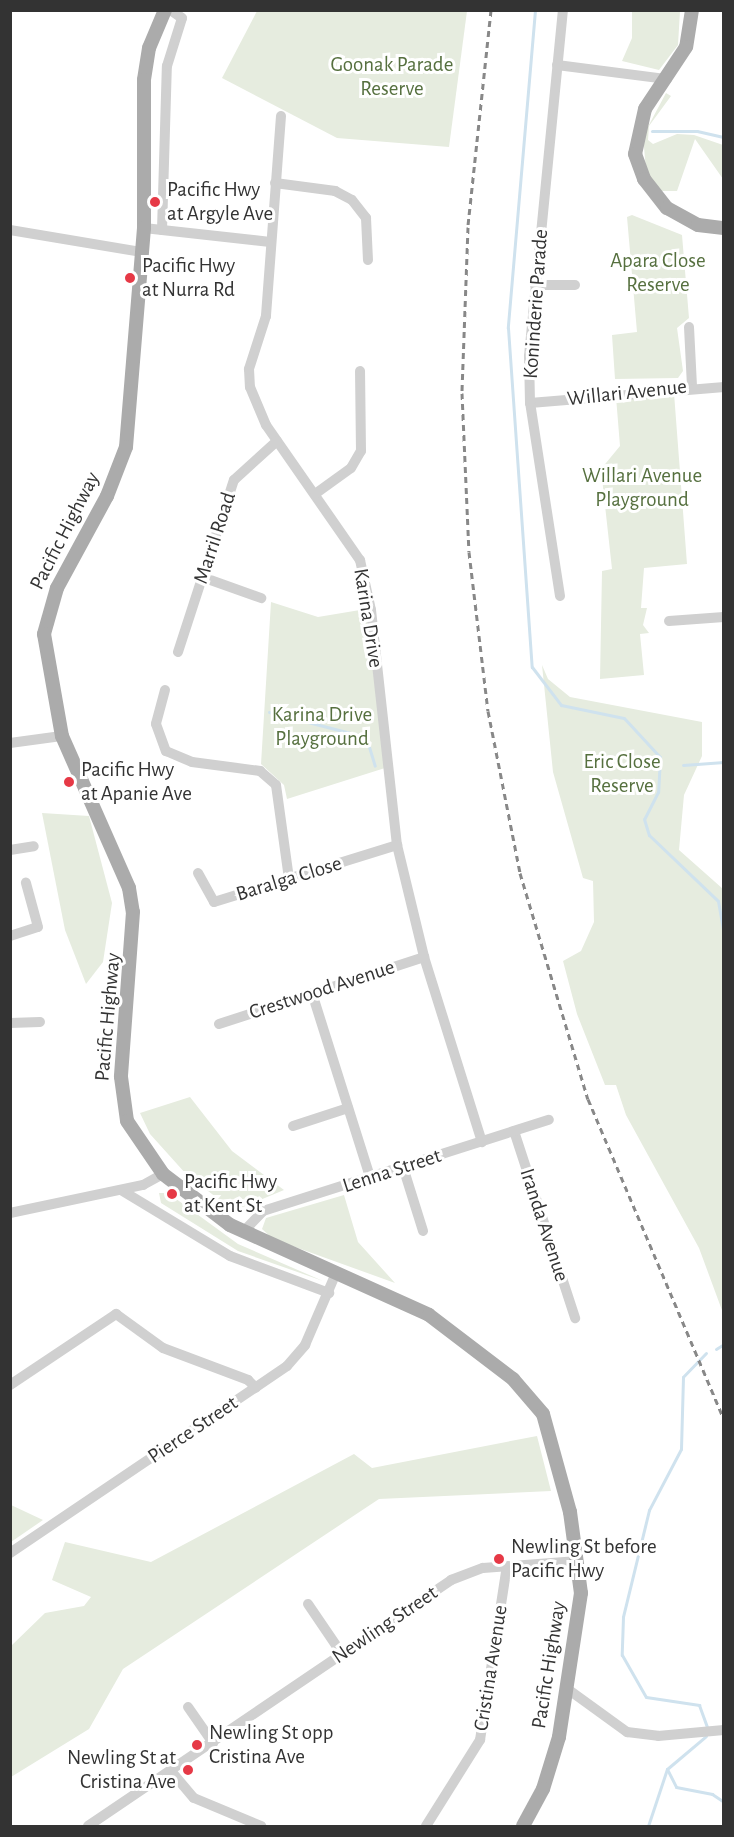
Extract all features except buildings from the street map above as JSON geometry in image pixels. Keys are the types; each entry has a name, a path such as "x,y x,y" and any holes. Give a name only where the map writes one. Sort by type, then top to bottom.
{"main road":[{"name":"Pacific Highway","path":"167,10 149,48 144,80 144,228 126,447 46,620 47,670 62,736 129,888 135,945 122,1098 127,1121 163,1174 243,1232 445,1325 535,1402 553,1441 578,1560 580,1610 569,1690 552,1763 523,1827"},
{"path":"692,10 686,46 638,129 640,170 675,215 723,228"}],"street":[{"path":"162,230 167,66 182,18 167,10"},
{"name":"Koninderie Parade","path":"560,596 531,403 535,285 563,10"},
{"path":"556,65 667,79"},
{"name":"Karina Drive","path":"281,116 266,316 249,369 250,387 277,441 360,560 366,584 397,845 424,957 482,1142"},
{"path":"275,183 335,191 352,200 366,218 368,260"},
{"path":"144,228 270,242"},
{"path":"10,230 142,252"},
{"path":"535,285 575,285"},
{"path":"689,327 692,386"},
{"path":"315,494 351,468 361,452 360,371"},
{"name":"Willari Avenue","path":"531,403 692,386 723,387"},
{"name":"Marril Road","path":"178,652 237,473 277,441"},
{"path":"202,577 261,598"},
{"path":"669,621 723,617"},
{"path":"165,690 156,724 166,751 192,762 260,771 276,785 289,879"},
{"path":"10,743 62,736"},
{"name":"Baralga Close","path":"198,873 214,902 397,845"},
{"path":"10,850 34,846"},
{"path":"10,936 38,927 26,883"},
{"name":"Crestwood Avenue","path":"219,1024 424,957"},
{"path":"312,993 370,1178"},
{"path":"10,1023 40,1022"},
{"path":"293,1126 348,1108"},
{"name":"Lenna Street","path":"243,1232 263,1211 549,1120"},
{"name":"Iranda Avenue","path":"514,1131 575,1318"},
{"path":"403,1167 423,1231"},
{"path":"10,1213 121,1190 163,1174"},
{"path":"121,1190 230,1256 329,1293"},
{"name":"Pierce Street","path":"10,1553 256,1388 297,1356 329,1293 336,1273"},
{"path":"10,1385 116,1314 163,1348 248,1380 256,1388"},
{"name":"Newling Street","path":"88,1827 107,1822 171,1771 451,1580 507,1566 578,1560"},
{"name":"Cristina Avenue","path":"426,1827 480,1740 507,1566"},
{"path":"308,1604 342,1654"},
{"path":"569,1690 627,1732 720,1730"},
{"path":"188,1707 213,1743"},
{"path":"171,1771 194,1798 261,1827"}],"green space":[{"name":"Goonak Parade Reserve","path":"257,11 467,11 449,147 337,138 222,78"},
{"path":"632,11 680,11 678,45 659,70 622,61 632,38"},
{"path":"666,93 671,96 649,126 648,140 653,144 677,134 694,135 723,145 723,179 695,139 677,191 659,191 646,170 643,136"},
{"name":"Apara Close Reserve","path":"632,215 682,235 689,318 677,328 683,371 678,378 615,379 612,335 637,332 627,217"},
{"name":"Willari Avenue Playground","path":"674,393 687,564 644,568 641,608 647,608 643,625 649,633 640,634 644,675 600,679 602,571 612,569 601,469 620,446 616,397"},
{"name":"Karina Drive Playground","path":"271,602 318,617 366,609 385,768 287,799 284,785 261,764"},
{"name":"Eric Close Reserve","path":"542,665 548,679 570,697 702,722 702,756 684,795 679,850 723,889 723,1313 699,1248 626,1115 616,1085 605,1085 577,1014 563,961 581,951 594,922 593,881 583,878 553,772"},
{"path":"42,813 89,816 112,903 103,962 86,984 65,930"},
{"path":"190,1097 232,1151 284,1190 234,1211 186,1174 150,1134 140,1113"},
{"path":"159,1193 168,1193 238,1244 323,1281 238,1251 161,1203"},
{"path":"344,1195 358,1242 395,1283 273,1239 262,1229 266,1218"},
{"path":"537,1436 551,1491 379,1499 123,1669 89,1729 11,1777 11,1646 45,1613 84,1606 91,1597 52,1580 65,1542 151,1562 354,1454 372,1468"},
{"path":"11,1505 43,1520 11,1542"}],"waterway":[{"path":"535,10 508,328 532,667 561,705 624,718 660,757 658,792 644,819 649,835 718,901 724,935"},
{"path":"652,131 697,131 724,137"},
{"path":"269,712 366,737 375,766"},
{"path":"683,765 724,762"},
{"path":"716,1349 724,1344"},
{"path":"706,1353 683,1377 681,1449 649,1510 623,1617 622,1655 646,1697 699,1705 708,1730"},
{"path":"648,1826 667,1769 706,1736"},
{"path":"667,1769 676,1787 712,1794 724,1802"}],"railway":[{"path":"491,10 468,227 462,393 469,552 488,711 520,873 588,1099 724,1419"}],"place":[{"name":"Pacific Hwy at Argyle Ave","path":"155,202"},
{"name":"Pacific Hwy at Nurra Rd","path":"130,278"},
{"name":"Pacific Hwy at Apanie Ave","path":"69,782"},
{"name":"Pacific Hwy at Kent St","path":"172,1194"},
{"name":"Newling St before Pacific Hwy","path":"499,1559"},
{"name":"Newling St opp Cristina Ave","path":"197,1745"},
{"name":"Newling St at Cristina Ave","path":"188,1770"}]}
